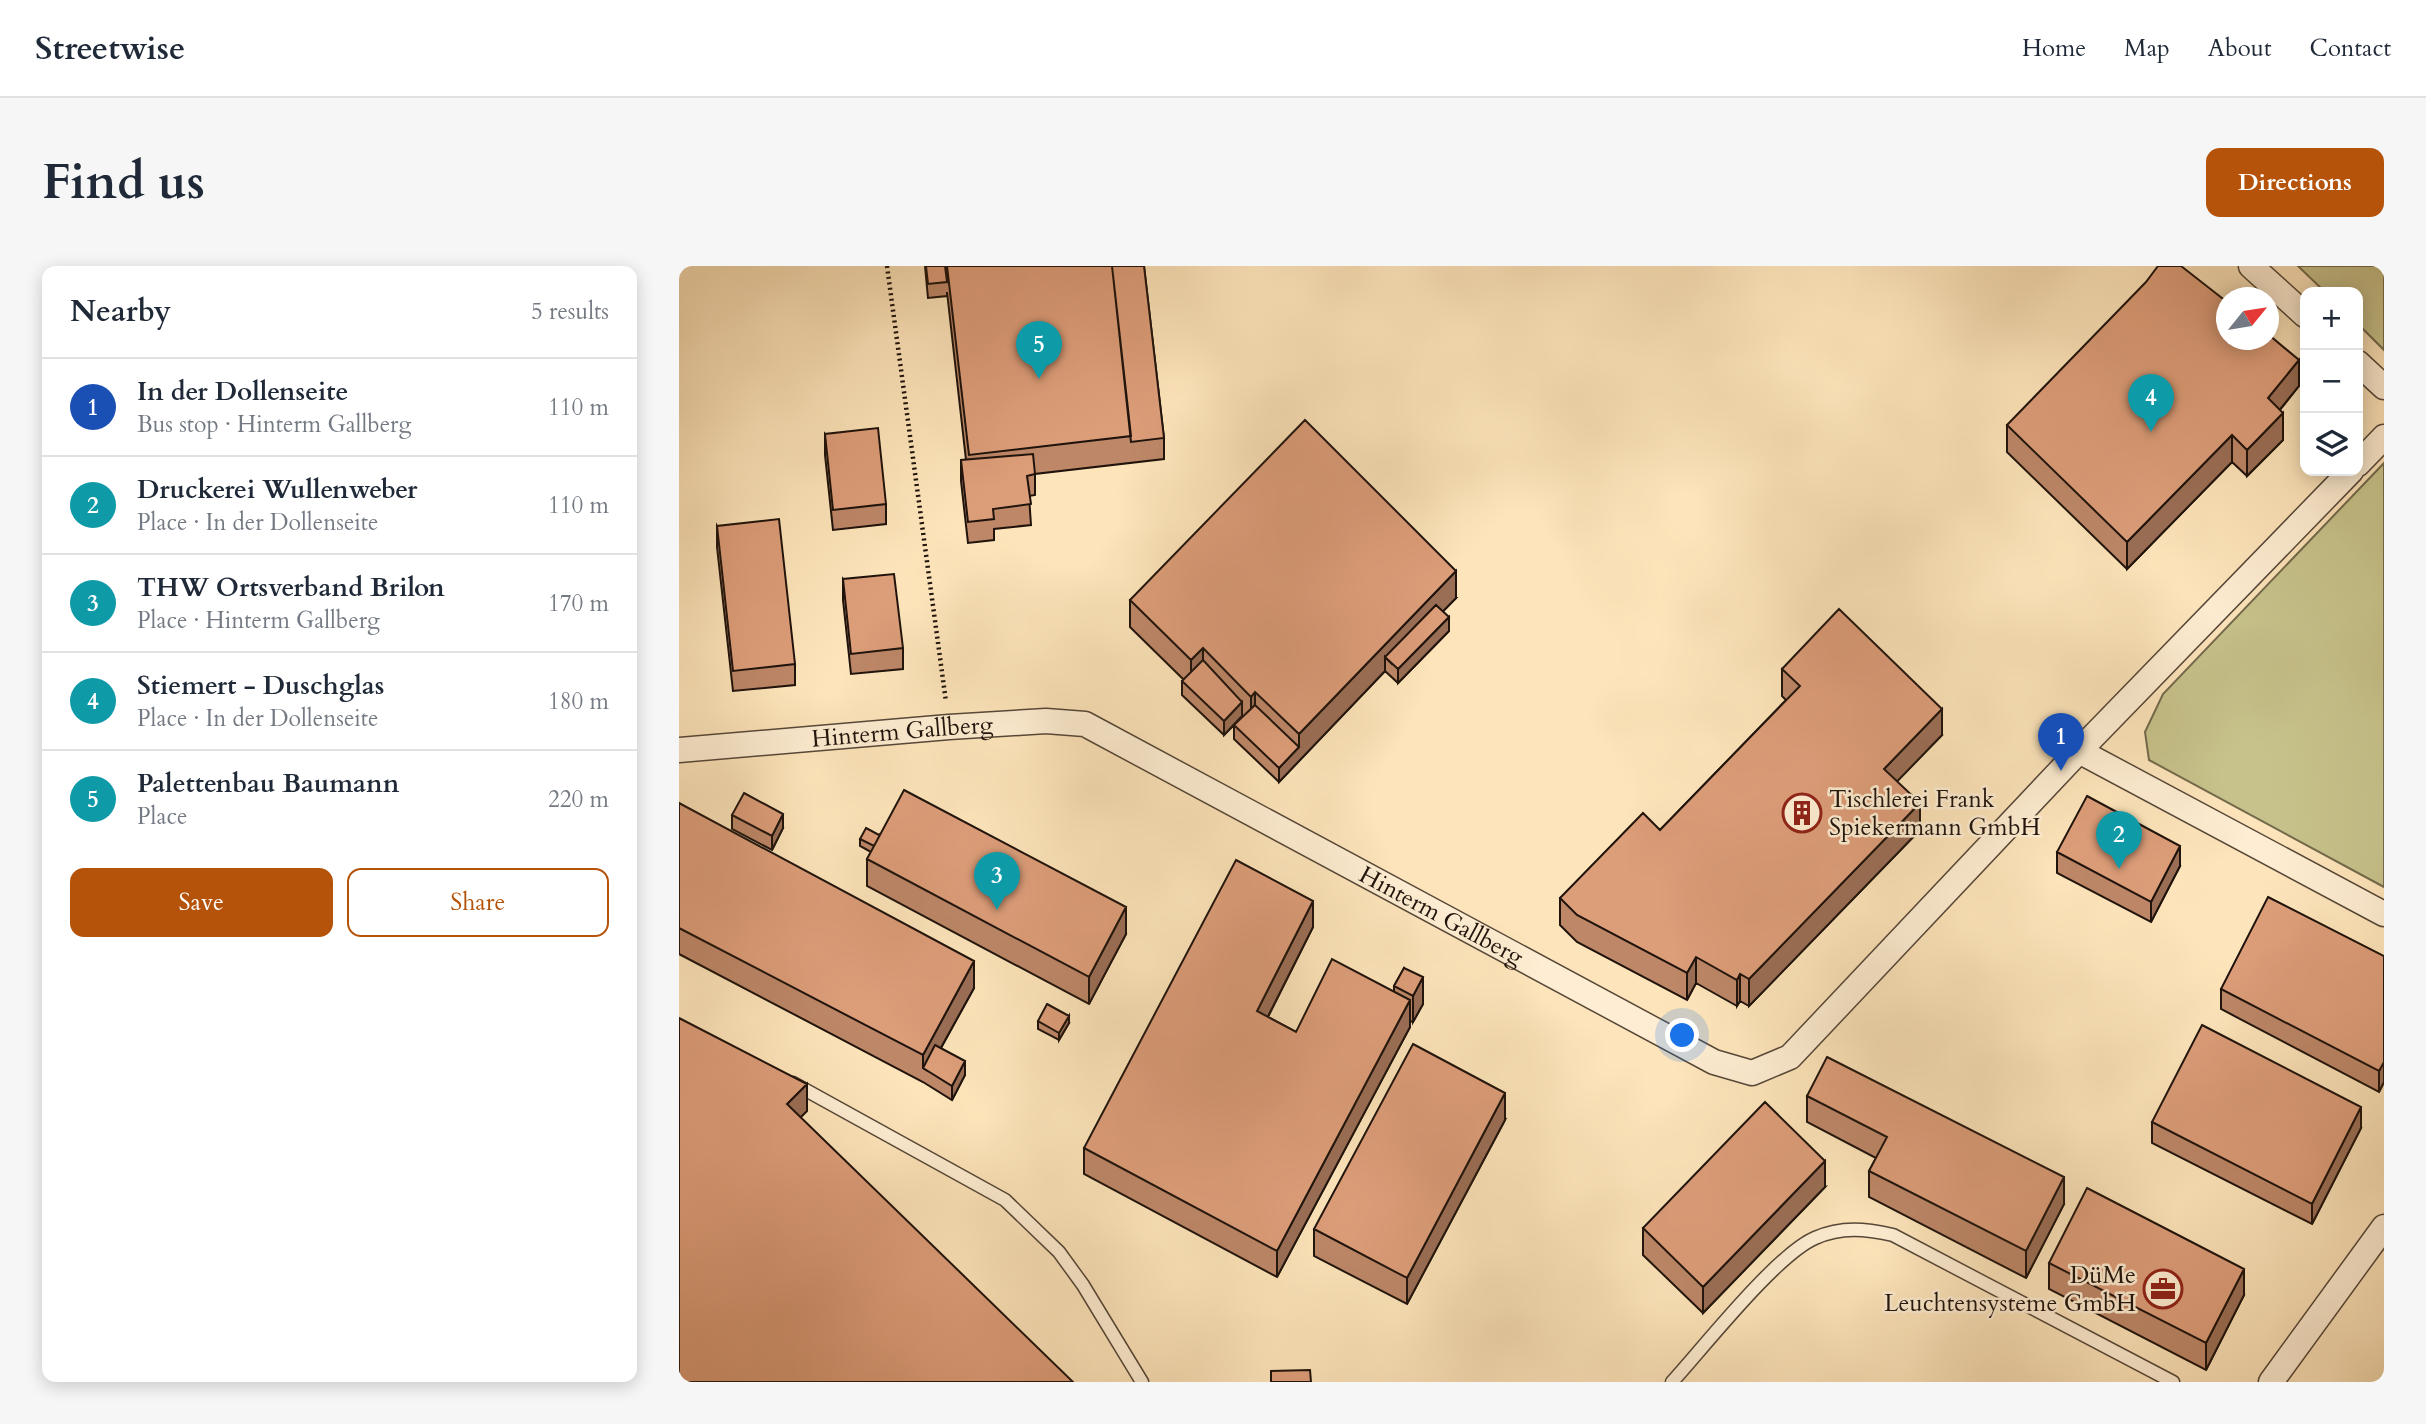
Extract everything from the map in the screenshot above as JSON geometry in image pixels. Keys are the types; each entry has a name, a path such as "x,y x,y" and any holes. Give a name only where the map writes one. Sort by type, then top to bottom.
{"street":[{"path":"2251,266 2300,310"},
{"path":"2363,368 2384,387"},
{"path":"2363,459 2384,437"},
{"name":"Hinterm Gallberg","path":"679,750 949,727 1047,721 1085,724 1714,1062 1752,1073 1790,1057 2079,751 2346,476"},
{"path":"2079,751 2384,914"},
{"path":"2271,1382 2384,1227"}],"lane":[{"path":"775,1073 1005,1200 1033,1224 1067,1263 1142,1382"},
{"path":"1672,1382 1782,1262 1813,1238 1850,1228 1893,1235 2173,1382"}],"path":[{"path":"887,266 949,727"}],"shaded area":[{"path":"2298,266 2384,266 2384,350 2363,329 2363,287 2320,287"},
{"path":"2384,463 2384,887 2149,760 2145,732 2163,694"}],"building":[{"path":"926,266 945,266 947,282 928,284"},
{"path":"947,266 1112,266 1131,436 969,455"},
{"path":"1112,266 1144,266 1164,438 1131,442"},
{"path":"2158,266 2181,266 2216,293 2216,350 2279,350 2279,343 2299,360 2268,398 2283,413 2247,450 2232,435 2127,542 2007,425 2146,282"},
{"path":"1305,420 1456,571 1299,734 1255,692 1251,697 1203,648 1191,660 1130,600"},
{"path":"878,428 886,504 833,510 825,434"},
{"path":"1033,454 1035,474 1027,476 1031,504 993,509 994,519 968,522 961,460"},
{"path":"779,519 795,664 733,671 717,526"},
{"path":"894,574 903,648 851,654 843,579"},
{"path":"1436,605 1449,617 1398,669 1385,657"},
{"name":"Tischlerei Frank Spiekermann GmbH","path":"1839,609 1942,709 1884,769 1920,803 1749,979 1740,974 1737,980 1696,957 1687,973 1577,915 1560,898 1643,813 1660,830 1800,686 1782,669"},
{"path":"1203,660 1242,702 1224,721 1182,681"},
{"path":"1255,705 1299,747 1279,768 1234,725"},
{"path":"904,790 1126,907 1089,977 867,859"},
{"path":"744,793 783,814 772,836 732,815"},
{"path":"2087,796 2180,846 2151,902 2057,852"},
{"path":"679,803 974,961 923,1055 679,928"},
{"path":"866,828 879,835 881,833 874,846 860,839"},
{"path":"1236,860 1313,901 1257,1011 1296,1032 1332,959 1410,1000 1277,1251 1084,1148"},
{"path":"2268,897 2384,956 2384,1062 2379,1071 2221,989"},
{"path":"1404,968 1423,977 1413,996 1394,986"},
{"path":"1047,1004 1069,1016 1059,1033 1038,1021"},
{"path":"679,1018 807,1084 787,1104 1073,1382 679,1382"},
{"path":"2202,1025 2361,1107 2312,1204 2152,1122"},
{"path":"1413,1044 1505,1093 1407,1278 1314,1229"},
{"path":"935,1045 965,1061 952,1086 923,1068"},
{"path":"1827,1057 2064,1177 2026,1251 1869,1171 1887,1137 1807,1096"},
{"path":"1765,1102 1825,1161 1703,1287 1643,1228"},
{"path":"2087,1188 2244,1269 2206,1343 2049,1263"},
{"path":"1310,1370 1311,1382 1271,1382 1271,1371"}],"place":[{"name":"Palettenbau Baumann","path":"1039,379"},
{"name":"Stiemert - Duschglas","path":"2151,432"},
{"name":"In der Dollenseite","path":"2061,771"},
{"name":"Tischlerei Frank Spiekermann GmbH","path":"1802,813"},
{"name":"Druckerei Wullenweber","path":"2119,869"},
{"name":"THW Ortsverband Brilon","path":"997,910"},
{"name":"DüMe Leuchtensysteme GmbH","path":"2163,1289"}]}
